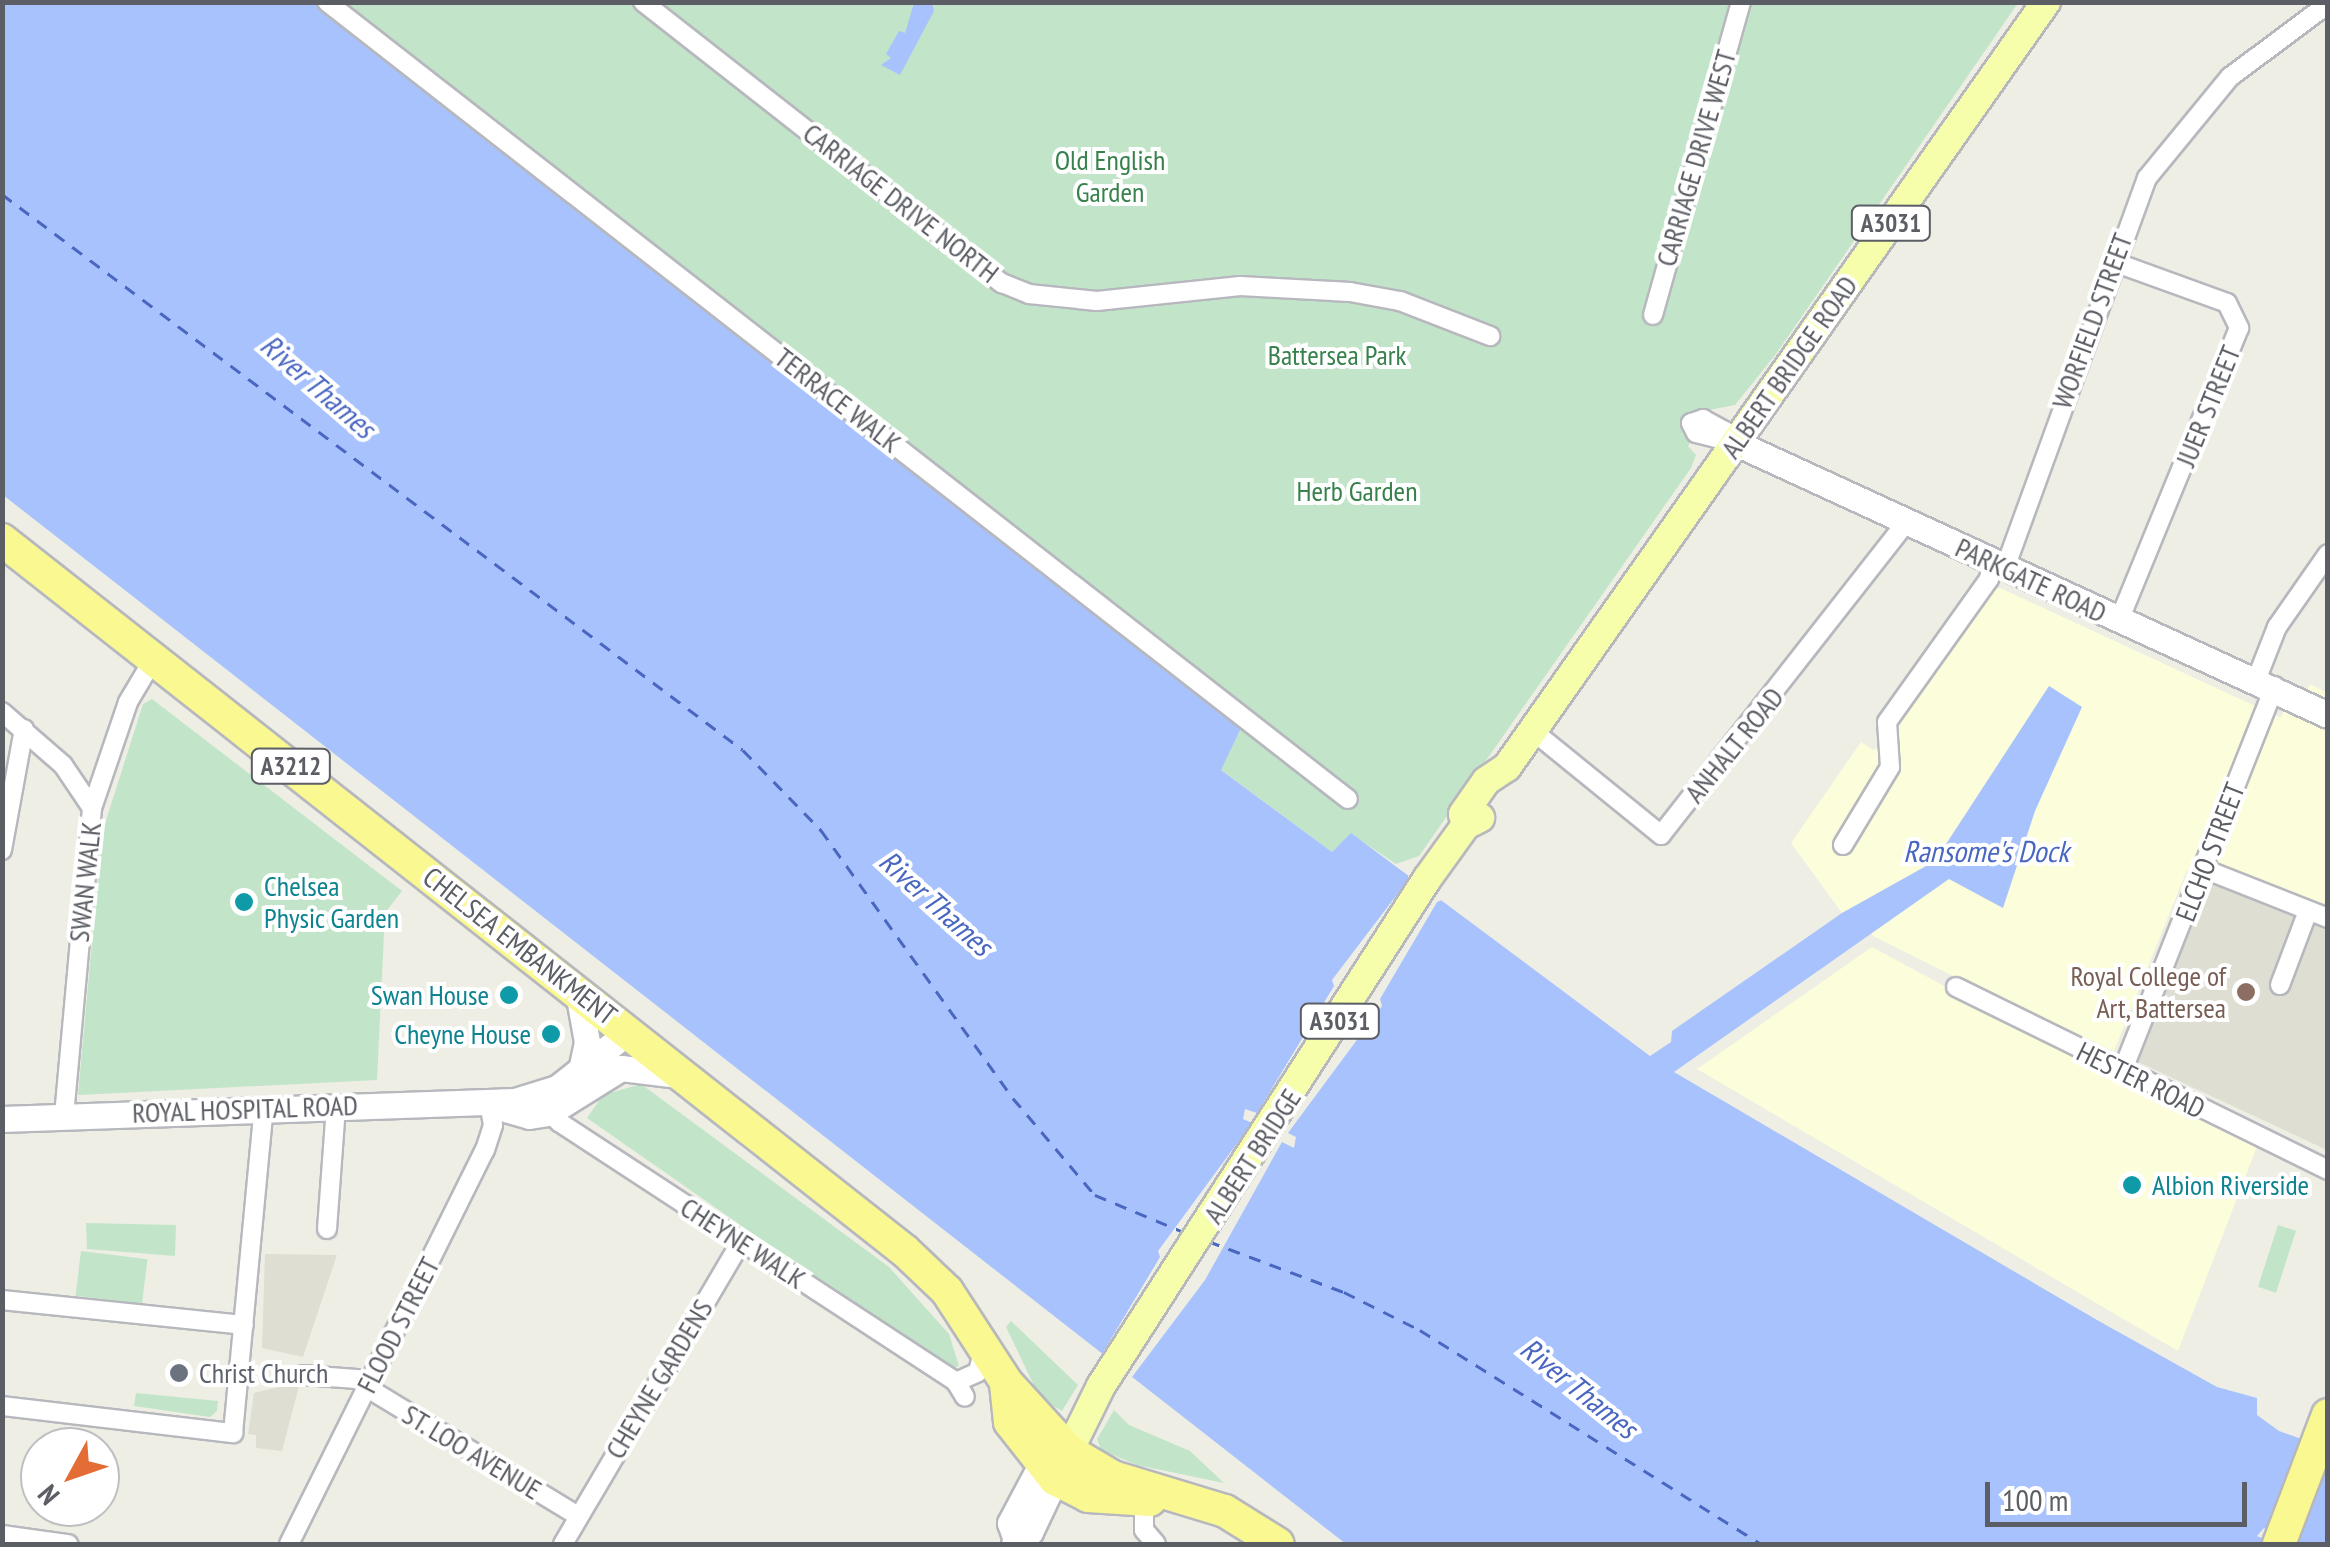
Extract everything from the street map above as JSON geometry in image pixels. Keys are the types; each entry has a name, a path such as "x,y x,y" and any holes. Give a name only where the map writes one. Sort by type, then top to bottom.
{"highway":[{"name":"CHELSEA EMBANKMENT","path":"2,540 905,1251 947,1291 984,1343 1054,1458 1113,1476 1159,1500 1225,1512 1278,1544"},
{"path":"2279,1544 2327,1418"}],"main road":[{"name":"ALBERT BRIDGE ROAD","path":"1533,732 2046,2"},
{"name":"PARKGATE ROAD","path":"1736,443 2119,621 2266,682 2328,716"},
{"name":"ALBERT BRIDGE","path":"1054,1458 1427,879 1466,825 1463,814 1486,781 1498,778 1533,732"},
{"path":"578,992 587,1042 581,1071"},
{"name":"ROYAL HOSPITAL ROAD","path":"545,1104 628,1032"},
{"name":"ROYAL HOSPITAL ROAD","path":"2,1118 264,1107 545,1104 621,1068 644,1066 686,1078"},
{"path":"1015,1542 1030,1532 1054,1458"}],"street":[{"name":"TERRACE WALK","path":"327,2 1348,800"},
{"name":"CARRIAGE DRIVE NORTH","path":"643,2 1002,283 1028,294 1097,302 1240,286 1350,292 1400,301 1490,336"},
{"name":"CARRIAGE DRIVE WEST","path":"1653,314 1741,2"},
{"name":"WORFIELD STREET","path":"1843,845 1890,766 1886,722 1999,565 2147,178 2215,94 2263,47 2328,4"},
{"name":"JUER STREET","path":"2114,262 2227,303 2239,328 2119,621"},
{"name":"ANHALT ROAD","path":"1533,732 1662,835 1906,523"},
{"name":"ELCHO STREET","path":"2122,1072 2204,869 2266,682 2277,627 2328,554"},
{"name":"SWAN WALK","path":"64,1116 92,808 128,702 154,660"},
{"path":"2,712 72,775 92,808"},
{"path":"2,850 24,728"},
{"path":"2204,869 2328,918"},
{"path":"2280,985 2308,911"},
{"name":"HESTER ROAD","path":"1956,987 2328,1170"},
{"name":"FLOOD STREET","path":"289,1544 491,1136 488,1103"},
{"name":"CHEYNE WALK","path":"545,1104 960,1389 978,1372 984,1343"},
{"path":"327,1229 336,1106"},
{"path":"2,1406 233,1432 264,1107"},
{"name":"CHEYNE GARDENS","path":"563,1544 742,1242"},
{"path":"2,1300 244,1324"},
{"path":"303,1375 368,1384"},
{"name":"ST. LOO AVENUE","path":"368,1384 578,1516"},
{"path":"1156,1544 1144,1530 1159,1500"},
{"path":"2,1535 68,1544"}],"shaded area":[{"path":"2000,588 2281,718 2285,708 2297,714 2310,684 2327,693 2328,898 2316,924 2187,870 2112,1056 1873,936 1857,905 1842,913 1791,843 1861,742 1873,750 1881,745 1992,590"},
{"name":"Royal College of Art, Battersea","path":"2211,881 2315,924 2327,898 2327,1150 2136,1061"},
{"path":"1872,947 2157,1101 2258,1144 2178,1351 1697,1069"},
{"path":"265,1254 337,1255 303,1357 262,1348"},
{"path":"299,1386 282,1451 256,1448 256,1435 248,1434 254,1393"}],"green space":[{"name":"Battersea Park","path":"314,3 2018,3 1776,354 1735,405 1709,410 1688,446 1696,455 1691,468 1419,856 1396,864 1351,834 1332,852 1220,769 1241,728"},
{"name":"Chelsea Physic Garden","path":"152,699 402,891 385,913 377,1080 78,1095 102,833 143,704"},
{"path":"641,1084 889,1267 949,1334 959,1366 948,1370 587,1118 603,1095"},
{"path":"86,1223 176,1225 175,1256 87,1249"},
{"path":"2278,1225 2296,1231 2276,1293 2258,1287"},
{"path":"81,1251 148,1259 142,1304 76,1296"},
{"path":"1011,1321 1078,1385 1062,1411 1040,1398 1006,1327"},
{"path":"136,1393 218,1401 217,1411 210,1417 134,1406"},
{"path":"1114,1410 1129,1425 1190,1451 1224,1483 1137,1465 1101,1450 1097,1439"}],"water":[{"path":"2,3 314,3 1241,728 1221,770 1332,852 1351,833 1650,1056 1671,1042 1672,1031 1842,913 1935,861 2049,686 2082,707 2035,811 2003,908 1949,879 1674,1072 2097,1320 2217,1387 2257,1398 2257,1415 2279,1431 2327,1448 2327,1544 2305,1544 2264,1528 2257,1536 2276,1544 1346,1544 3,495"},
{"path":"914,3 932,3 934,11 900,75 881,65 891,58 886,54 899,31 905,33"}],"pier":[{"path":"1408,868 1447,898 1437,902 1380,999 1382,1006 1288,1133 1296,1137 1294,1148 1282,1142 1205,1280 1132,1377 1134,1386 1094,1355 1102,1354 1160,1257 1158,1251 1252,1123 1243,1119 1245,1109 1257,1113 1334,986 1332,980 1408,880"}],"ferry route":[{"path":"2,194 743,750 821,830 1013,1098 1095,1195 1186,1233"},
{"path":"1208,1241 1344,1292 1420,1330 1761,1544"}],"place":[{"name":"Chelsea Physic Garden","path":"244,902"},
{"name":"Royal College of Art, Battersea","path":"2246,992"},
{"name":"Swan House","path":"509,995"},
{"name":"Cheyne House","path":"551,1034"},
{"name":"Albion Riverside","path":"2132,1185"},
{"name":"Christ Church","path":"179,1373"}],"park label":[{"name":"Old English Garden","path":"1110,176"},
{"name":"Herb Garden","path":"1357,491"}],"water label":[{"name":"River Thames","path":"318,386"},
{"name":"Ransome's Dock","path":"1986,851"},
{"name":"River Thames","path":"936,903"},
{"name":"River Thames","path":"1579,1388"}]}
